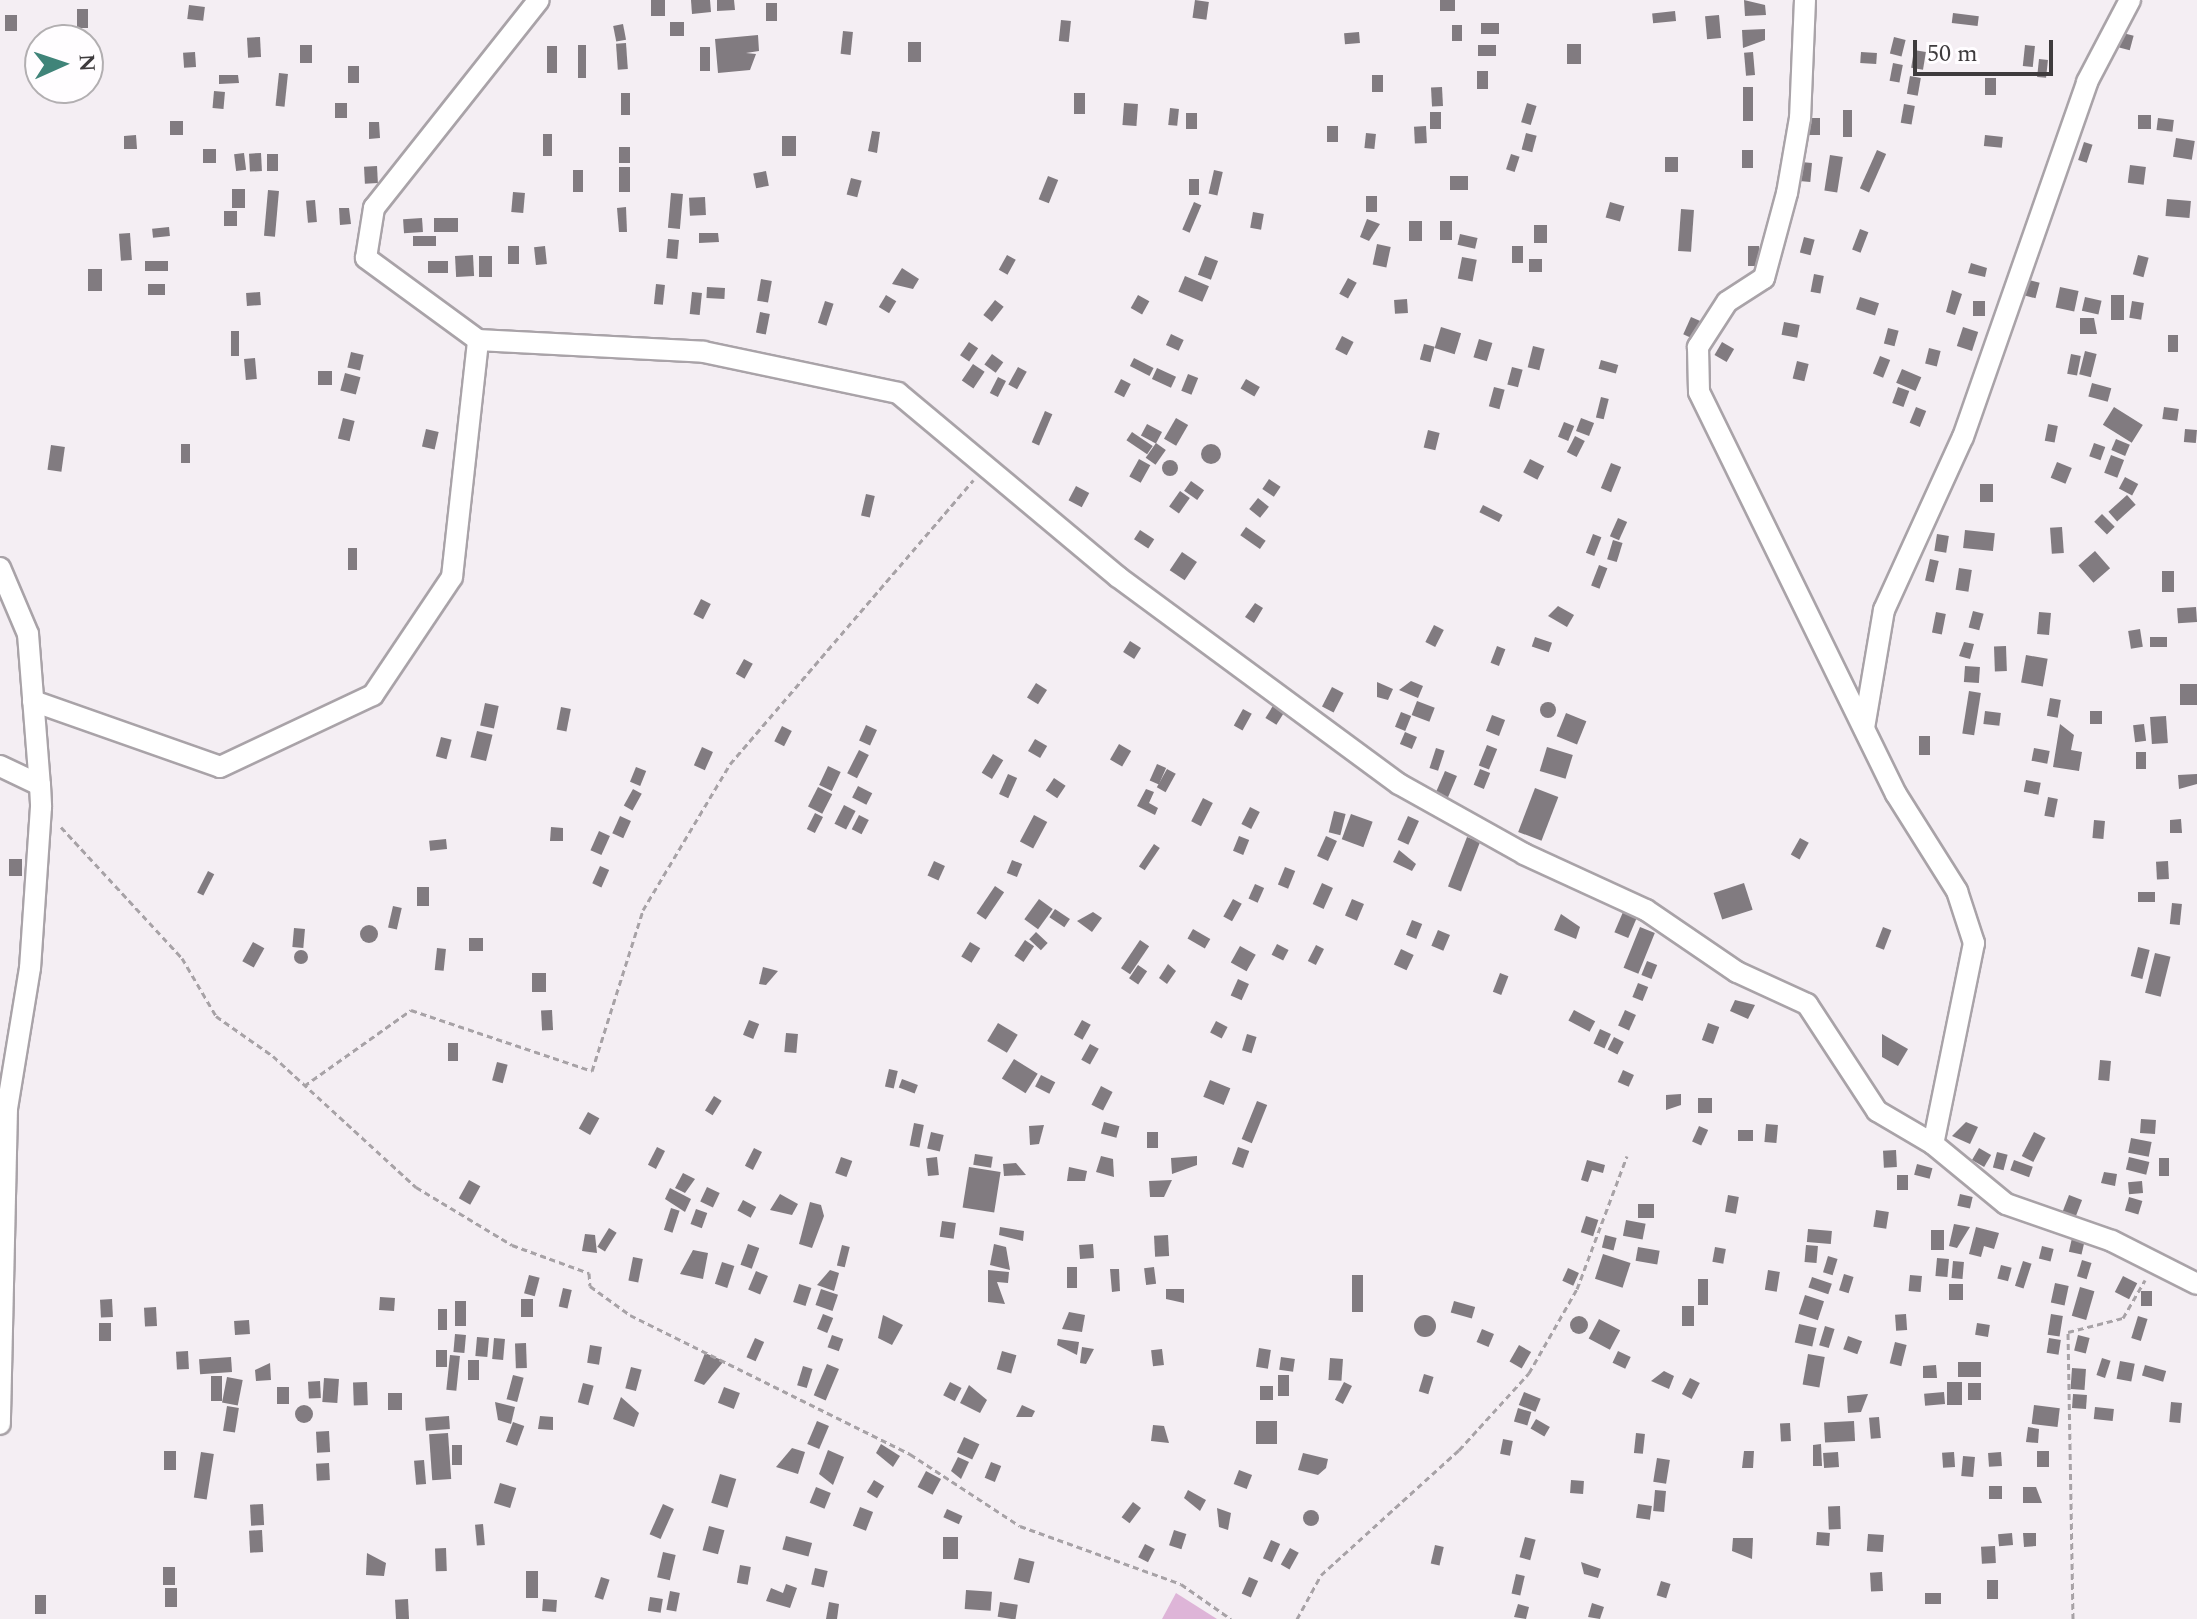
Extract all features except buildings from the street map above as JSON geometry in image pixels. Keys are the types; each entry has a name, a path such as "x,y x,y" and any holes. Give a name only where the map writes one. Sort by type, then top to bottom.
{"street":[{"path":"539,0 374,208 366,258 478,340 704,352 898,393 1118,577 1399,784 1524,854 1646,910 1737,972 1807,1004 1877,1111 1933,1144 2006,1204 2155,1262 2197,1284"},
{"path":"1805,0 1800,118 1772,250 1764,278 1727,302 1698,347 1699,392 1864,728 1957,891 1974,943 1933,1144"},
{"path":"1864,728 1884,610 1963,437 2087,82 2130,0"},
{"path":"33,701 220,767 373,695 452,577 478,340"},
{"path":"0,568 28,634 41,807 30,968 7,1108 6,1391 0,1424"},
{"path":"0,766 40,785"}],"path":[{"path":"304,1086 411,1010 592,1071 643,910 730,764 985,463"},
{"path":"41,807 182,958 216,1016 304,1086 416,1187 512,1245 589,1273 590,1286 630,1315 910,1454 1020,1526 1181,1584 1231,1619"},
{"path":"1297,1619 1321,1575 1459,1450 1529,1373 1577,1289 1627,1156"},
{"path":"2073,1619 2068,1332 2123,1318 2155,1262"}],"shaded area":[{"path":"1176,1593 1217,1619 1162,1619"}]}
